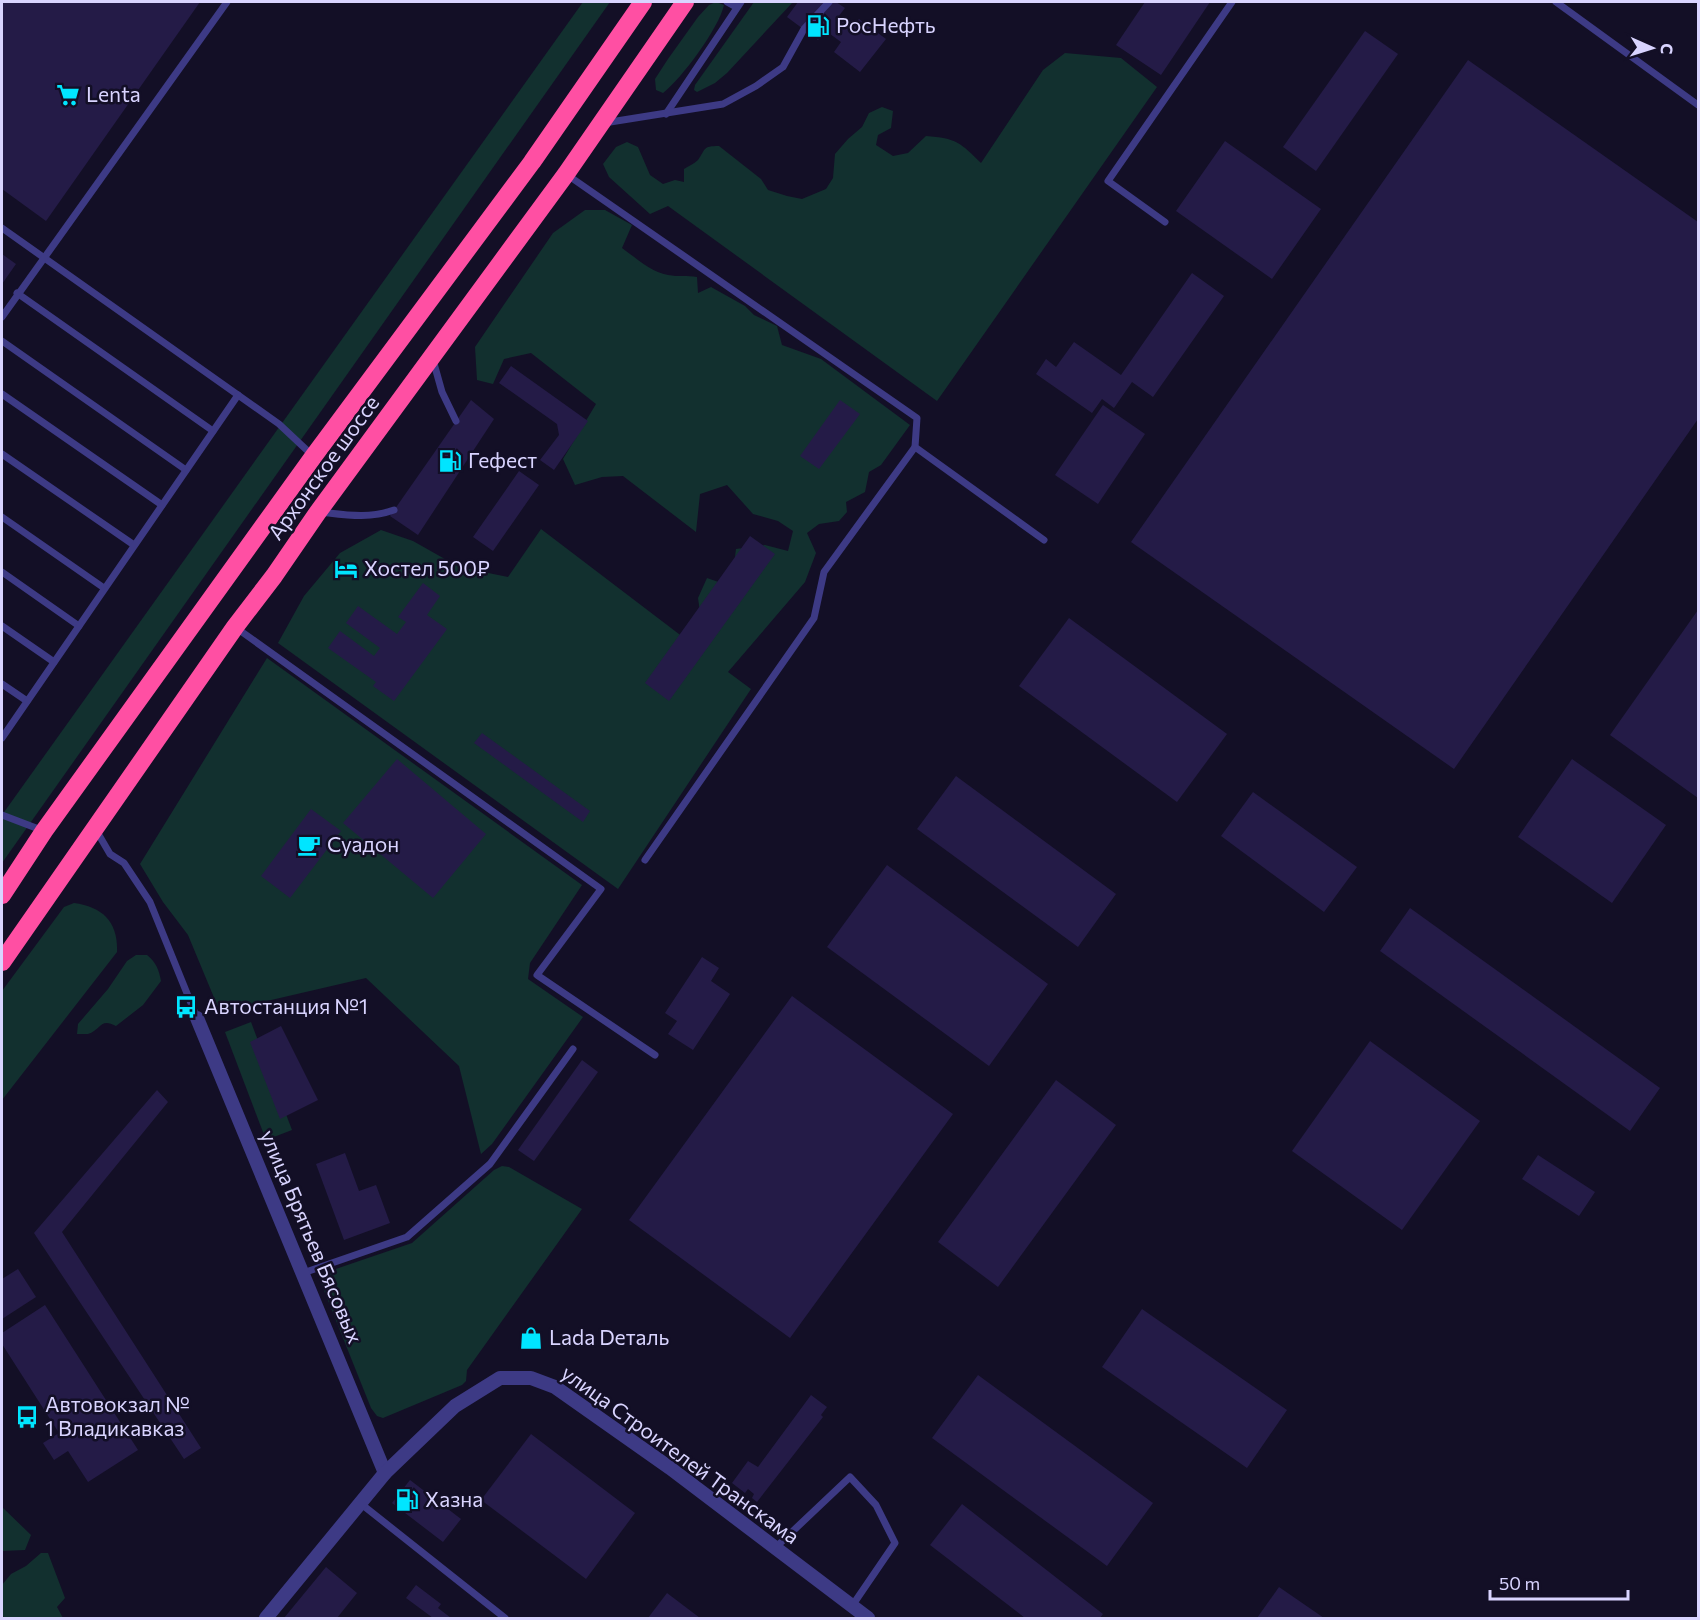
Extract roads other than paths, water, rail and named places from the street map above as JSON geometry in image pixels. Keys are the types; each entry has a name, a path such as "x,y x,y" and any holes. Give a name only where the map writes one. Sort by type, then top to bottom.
{"highway":[{"name":"Архонское шоссе","path":"2,895 44,831 313,457 532,162 642,2"},
{"name":"Архонское шоссе","path":"2,962 235,627 602,124 685,2"}],"street":[{"name":"улица Брятьев Бясовых","path":"197,1018 385,1473"},
{"name":"улица Строителей Транскама","path":"266,1618 385,1473 454,1406 500,1378 531,1378 555,1386 670,1468 868,1618"}],"lane":[{"path":"2,317 227,2"},
{"path":"666,114 739,4 727,2"},
{"path":"602,124 723,104 783,68 804,29 829,2"},
{"path":"1165,222 1108,181 1232,2"},
{"path":"1556,2 1698,105"},
{"path":"566,174 917,418 915,447 824,572 814,618 645,860"},
{"path":"2,228 279,424 313,457"},
{"path":"17,293 213,431"},
{"path":"2,340 186,470"},
{"path":"432,357 442,392 456,421"},
{"path":"2,394 162,505"},
{"path":"2,738 238,395"},
{"path":"915,447 1044,540"},
{"path":"2,454 134,545"},
{"path":"318,512 362,517 394,510"},
{"path":"2,517 104,588"},
{"path":"2,572 79,626"},
{"path":"2,626 54,662"},
{"path":"235,627 601,889 537,975 655,1055"},
{"path":"2,684 27,701"},
{"path":"2,814 44,831"},
{"path":"94,827 110,854 123,863 150,902 197,1018"},
{"path":"303,1273 407,1236 490,1164 573,1049"},
{"path":"775,1548 850,1477 876,1505 895,1543 852,1606"},
{"path":"360,1503 505,1618"}],"place":[{"name":"РосНефть","path":"818,26"},
{"name":"Lenta","path":"68,95"},
{"name":"Гефест","path":"450,461"},
{"name":"Хостел 500₽","path":"346,569"},
{"name":"Суадон","path":"309,845"},
{"name":"Автостанция №1","path":"186,1007"},
{"name":"Lada Dеталь","path":"531,1338"},
{"name":"Автовокзал № 1 Владикавказ","path":"27,1417"},
{"name":"Хазна","path":"407,1500"}]}
